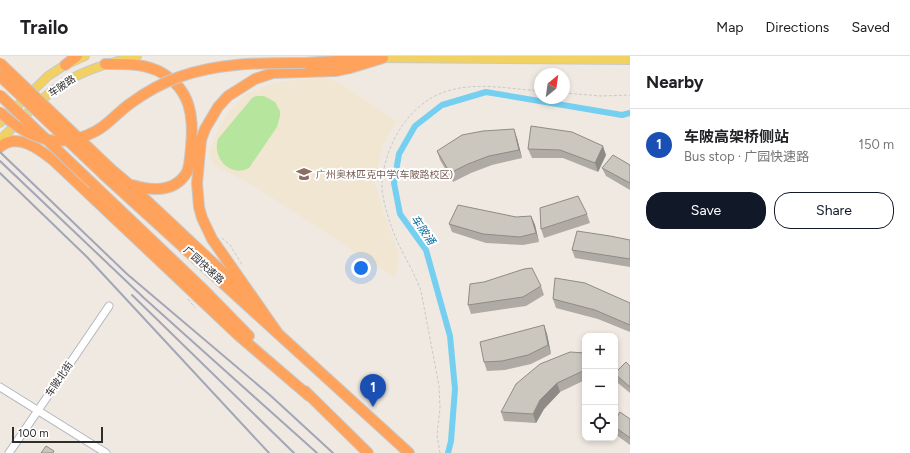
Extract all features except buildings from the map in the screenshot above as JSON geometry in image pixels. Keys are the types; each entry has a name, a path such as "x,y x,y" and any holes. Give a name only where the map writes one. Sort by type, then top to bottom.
{"highway":[{"path":"65,65 77,56"},
{"path":"0,112 24,132 38,138 50,140 74,139 97,131 140,96 162,84 180,77 222,66 243,64 305,63 383,58"},
{"path":"277,332 212,239 202,218 197,183 201,140 205,129 218,107 228,96 255,79 273,73 336,71 383,58"},
{"path":"0,63 107,172 130,185 226,275 277,332"},
{"path":"105,64 142,65 161,72 178,87 191,111 192,128 189,162 187,171 182,178 177,183 161,190 130,185"},
{"name":"广园快速路","path":"0,76 107,172 277,332 409,453"},
{"name":"广园快速路","path":"0,95 202,288 368,453"},
{"path":"8,132 53,160 238,334 309,396"},
{"path":"0,147 9,141 16,141 32,146"}],"main road":[{"name":"车陂路","path":"0,124 38,84 48,76 65,65 85,56"},
{"name":"车陂路","path":"0,140 32,109 61,85 105,64 137,56"},
{"path":"344,56 383,58 630,61"},
{"path":"0,124 8,132"}],"street":[{"name":"车陂北街","path":"9,453 109,306"},
{"path":"0,387 106,453"}],"path":[{"path":"440,453 437,435 440,408 439,386 421,292 418,281 393,230 388,216 383,192 382,175 390,148 400,128 417,107 429,99 454,89 473,86 534,91"},
{"path":"570,93 601,96 630,95"},
{"path":"219,235 230,245 243,266"}],"shaded area":[{"name":"广州奥林匹克中学(车陂路校区)","path":"328,78 348,88 397,122 389,133 382,147 375,183 384,214 399,254 395,278 256,187 214,165 209,154 216,134 229,111 246,94 276,83 300,79"}],"green space":[{"path":"256,96 264,96 275,102 280,111 277,127 249,168 235,170 229,168 220,159 217,146 218,139 252,98"}],"waterway":[{"name":"车陂涌","path":"448,453 451,441 455,389 450,336 426,250 400,214 394,183 399,154 415,126 442,105 486,92 622,115 630,113"}],"railway":[{"path":"0,152 127,274 271,396 333,453"},
{"path":"0,161 144,298 317,453"},
{"path":"0,173 87,257 269,453"},
{"path":"132,295 294,453"}],"place":[{"name":"广州奥林匹克中学(车陂路校区)","path":"304,174"},
{"name":"车陂高架桥侧站","path":"373,407"}]}
